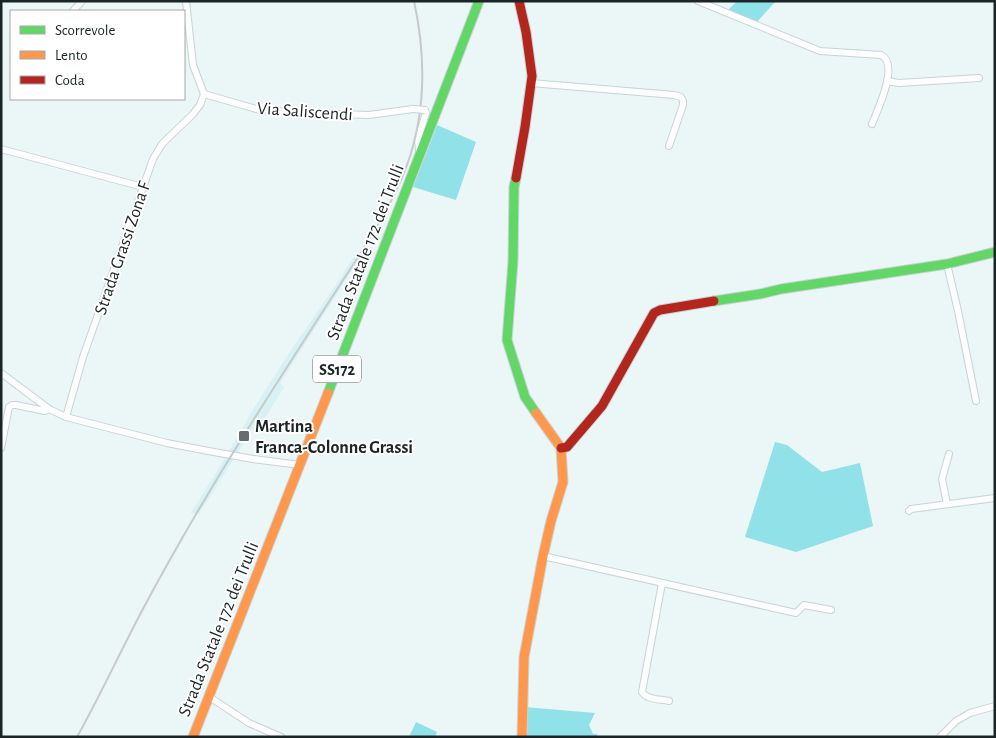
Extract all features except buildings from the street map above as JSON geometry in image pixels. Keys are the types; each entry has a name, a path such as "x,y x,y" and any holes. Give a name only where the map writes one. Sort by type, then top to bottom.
{"street":[{"path":"186,1 193,64 204,94"},
{"name":"Strada Statale 172 dei Trulli","path":"193,737 479,1"},
{"path":"519,1 530,53 532,76 514,187 513,262 507,340 525,397 561,448 563,482 543,556 524,657 522,737"},
{"path":"698,1 820,52 884,56 888,65 887,81 872,124"},
{"path":"887,81 899,83 979,78"},
{"path":"531,83 681,97 683,105 669,146"},
{"name":"Via Saliscendi","path":"204,94 260,110 369,115 413,109 425,110 426,113 418,139 420,154"},
{"name":"Strada Grassi Zona F","path":"66,417 84,357 153,159 162,144 194,114 204,94"},
{"path":"1,149 143,187"},
{"path":"561,448 567,447 602,406 652,316 658,312 665,309 781,289 947,264 995,252"},
{"path":"947,264 976,401"},
{"path":"1,373 49,409 66,417 167,443 253,459 300,465"},
{"path":"1,448 4,422 9,407 16,404 44,411 49,409"},
{"path":"946,504 942,479 949,454"},
{"path":"909,511 911,509 995,498"},
{"path":"543,556 796,613 804,604 831,610"},
{"path":"662,583 642,692 644,696 649,698 669,700"},
{"path":"208,696 249,723 281,737"},
{"path":"940,737 956,721 970,713 995,706"}],"shaded area":[{"path":"737,1 776,1 755,24 726,12"},
{"path":"437,125 476,142 456,200 413,187"},
{"path":"355,255 360,258 280,383 284,387 257,431 252,430 199,514 191,513 287,356"},
{"path":"775,442 787,445 822,472 860,463 873,526 796,552 745,537"},
{"path":"525,707 595,713 589,725 593,734 597,734 597,737 523,737"},
{"path":"416,722 437,732 435,737 409,737"}],"railway":[{"path":"77,737 144,607 192,520 255,417 365,246 384,215 400,182 413,145 421,104 421,42 414,1"}],"traffic: fast":[{"path":"328,393 479,1"},
{"path":"516,178 514,187 513,261 507,340 525,397 536,413"},
{"path":"714,301 947,264 995,252"}],"traffic: slow":[{"path":"193,737 328,393"},
{"path":"522,737 524,657 543,556 563,482 561,448 536,413"}],"traffic: jam":[{"path":"516,178 532,76 526,32 519,1"},
{"path":"561,448 567,447 602,406 654,313 660,310 714,301"}],"place":[{"name":"Martina Franca-Colonne Grassi","path":"244,436"}]}
